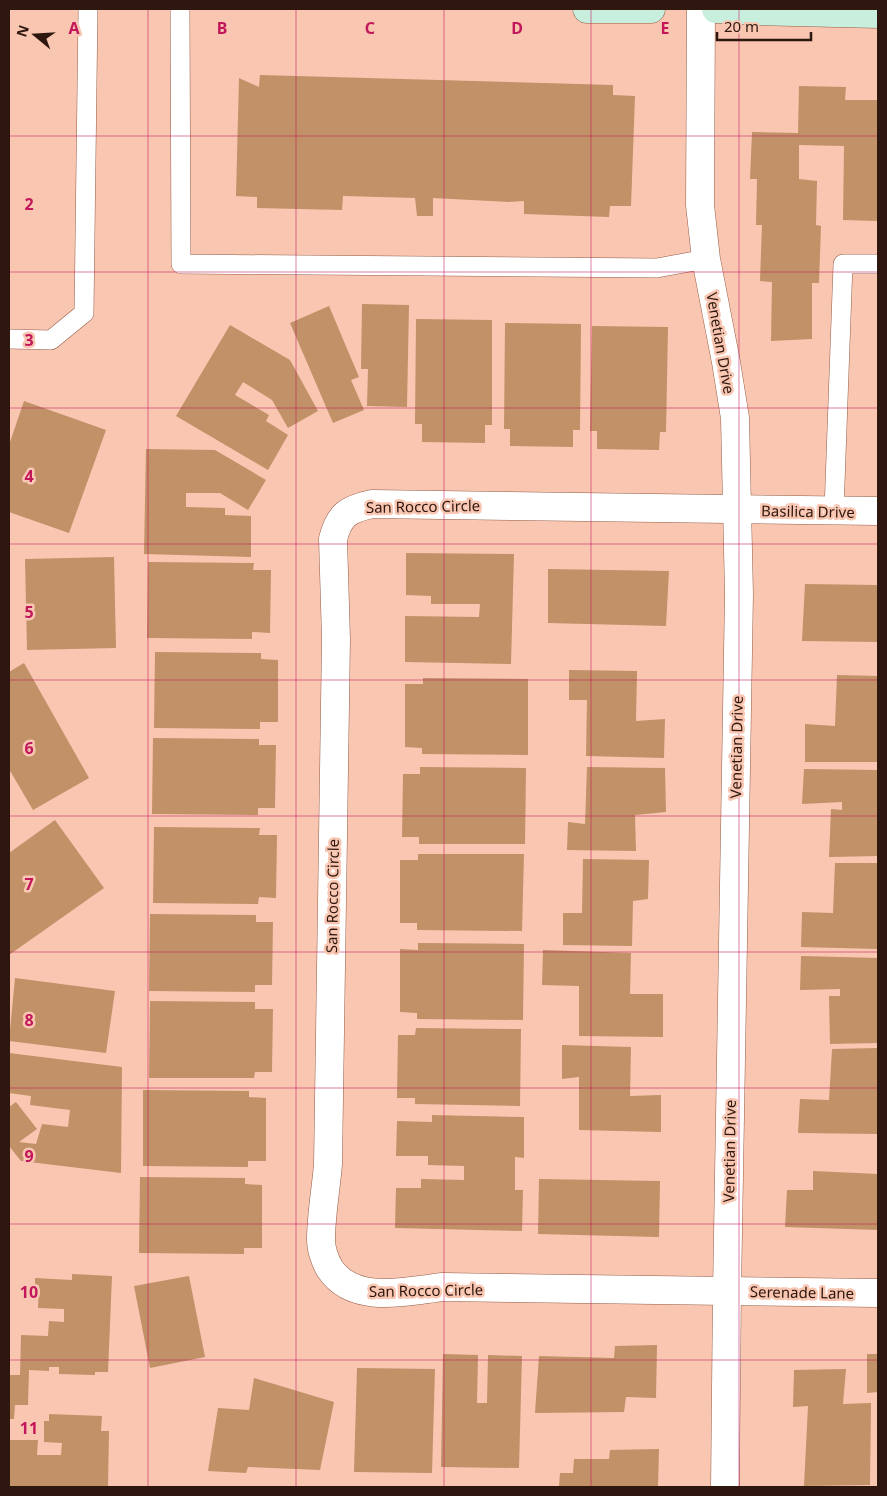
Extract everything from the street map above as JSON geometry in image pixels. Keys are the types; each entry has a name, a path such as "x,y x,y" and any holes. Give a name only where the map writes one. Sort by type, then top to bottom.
{"main road":[{"path":"587,9 651,9"},
{"path":"716,9 878,14"}],"street":[{"name":"Venetian Drive","path":"701,9 700,206 706,258 735,418 738,509 739,604 725,1487"},
{"name":"San Rocco Circle","path":"727,1291 443,1288 387,1293 363,1292 345,1284 334,1275 326,1263 321,1242 328,1164 336,639 333,539 337,524 345,514 359,506 372,504 738,509"},
{"name":"Basilica Drive","path":"738,509 878,512"},
{"name":"Serenade Lane","path":"727,1291 878,1293"}],"lane":[{"path":"9,339 51,340 84,313 88,9"},
{"path":"180,9 181,264 657,268 706,258"},
{"path":"834,511 843,264 878,264"}],"building":[{"path":"260,75 613,85 613,95 635,96 631,206 610,206 609,217 524,214 524,201 433,198 433,216 417,216 415,198 343,196 342,210 257,208 257,197 236,196 239,78 259,87"},
{"path":"799,86 846,87 845,100 878,100 878,221 843,220 844,146 799,145 799,179 817,181 816,225 821,226 819,283 812,283 812,339 771,341 772,282 760,281 762,225 756,225 757,179 750,179 752,132 798,133"},
{"path":"362,304 409,305 407,407 367,406 368,369 361,369"},
{"path":"329,306 359,377 351,380 364,410 333,423 290,323"},
{"path":"416,319 492,320 492,425 485,425 485,443 422,442 422,424 415,424"},
{"path":"505,323 581,324 580,430 573,430 573,447 510,446 510,429 504,429"},
{"path":"230,325 290,360 318,411 288,428 272,400 243,382 235,395 269,415 266,421 288,435 268,470 176,416"},
{"path":"592,326 668,327 666,432 660,432 659,450 597,449 597,431 590,431"},
{"path":"24,401 106,430 69,533 9,512 9,445"},
{"path":"146,449 215,450 266,480 248,510 220,493 186,493 186,507 225,508 225,515 251,516 251,557 144,554"},
{"path":"406,553 514,554 511,664 405,662 405,616 479,617 480,604 431,604 431,596 406,595"},
{"path":"114,557 116,648 27,650 25,559"},
{"path":"148,562 254,563 253,570 271,570 270,633 252,632 252,639 147,638"},
{"path":"548,569 669,571 666,626 548,623"},
{"path":"805,584 878,585 878,642 802,641"},
{"path":"155,652 261,653 261,659 278,660 278,722 260,722 260,729 154,728"},
{"path":"24,663 89,778 33,810 9,769 9,672"},
{"path":"569,670 637,671 636,721 665,719 664,758 586,756 587,700 569,700"},
{"path":"837,675 878,676 878,762 805,762 805,724 835,726"},
{"path":"423,678 528,679 528,755 422,754 422,748 405,747 405,684 423,684"},
{"path":"153,738 259,739 259,745 276,745 275,808 258,808 258,815 152,814"},
{"path":"420,767 526,768 525,844 419,844 419,837 402,837 403,774 420,774"},
{"path":"587,767 665,768 666,812 635,815 636,851 567,850 568,822 585,824"},
{"path":"804,769 878,770 878,856 829,857 831,809 842,810 842,802 802,804"},
{"path":"55,820 104,888 9,955 9,853"},
{"path":"154,827 260,828 259,835 277,835 276,898 259,897 258,904 153,903"},
{"path":"418,854 524,854 522,931 417,930 417,923 400,923 400,860 418,860"},
{"path":"583,859 649,860 648,899 633,901 632,946 563,945 563,913 582,913"},
{"path":"835,863 878,863 878,949 801,947 802,912 833,913"},
{"path":"150,914 256,915 256,922 273,922 272,985 255,985 255,992 149,991"},
{"path":"418,943 524,944 523,1020 417,1019 417,1013 400,1012 400,949 418,950"},
{"path":"543,950 631,953 630,994 663,994 663,1037 579,1036 579,986 542,985"},
{"path":"801,956 878,958 878,1043 830,1044 829,996 840,996 840,989 800,990"},
{"path":"15,978 115,991 106,1053 9,1041"},
{"path":"150,1001 255,1002 255,1009 273,1009 272,1072 255,1072 254,1078 149,1078"},
{"path":"416,1028 521,1029 520,1106 415,1104 415,1098 397,1098 398,1035 415,1035"},
{"path":"562,1045 631,1047 630,1096 661,1095 661,1132 579,1130 579,1077 562,1079"},
{"path":"878,1048 877,1134 798,1133 800,1099 829,1100 832,1049"},
{"path":"9,1053 122,1067 121,1173 21,1161 9,1146 9,1107 16,1102 37,1129 19,1142 36,1144 42,1124 68,1127 70,1110 30,1105 31,1096 9,1093"},
{"path":"143,1090 249,1091 249,1097 266,1098 266,1161 248,1161 248,1167 143,1166"},
{"path":"432,1115 524,1117 524,1158 515,1157 515,1190 523,1190 522,1231 395,1228 396,1188 421,1188 421,1179 464,1180 464,1166 428,1165 428,1156 396,1156 397,1121 432,1122"},
{"path":"813,1171 878,1174 878,1230 785,1227 787,1190 813,1190"},
{"path":"140,1177 245,1178 245,1184 262,1185 262,1248 244,1248 244,1254 139,1253"},
{"path":"539,1179 660,1181 659,1237 538,1234"},
{"path":"72,1274 112,1276 108,1372 95,1372 95,1375 59,1374 59,1367 49,1367 49,1371 29,1370 28,1405 15,1405 14,1419 9,1419 9,1375 20,1375 21,1335 48,1336 49,1321 64,1322 64,1309 38,1308 39,1285 35,1285 35,1278 72,1280"},
{"path":"189,1276 205,1357 150,1368 134,1286"},
{"path":"657,1345 656,1398 626,1397 624,1412 535,1413 539,1356 614,1358 615,1346"},
{"path":"443,1354 478,1355 477,1403 487,1403 488,1355 522,1356 519,1468 441,1467"},
{"path":"867,1354 878,1354 878,1392 867,1393"},
{"path":"357,1368 435,1369 432,1473 354,1472"},
{"path":"846,1369 843,1404 871,1403 870,1485 804,1486 808,1406 793,1407 794,1370"},
{"path":"254,1378 334,1402 320,1470 248,1467 246,1473 208,1471 218,1408 249,1410"},
{"path":"49,1414 102,1416 101,1431 109,1431 108,1487 9,1487 9,1440 38,1440 37,1455 61,1455 62,1443 44,1442 44,1421 49,1421"},
{"path":"659,1449 658,1487 559,1487 560,1473 573,1473 574,1459 609,1459 610,1450"}]}
